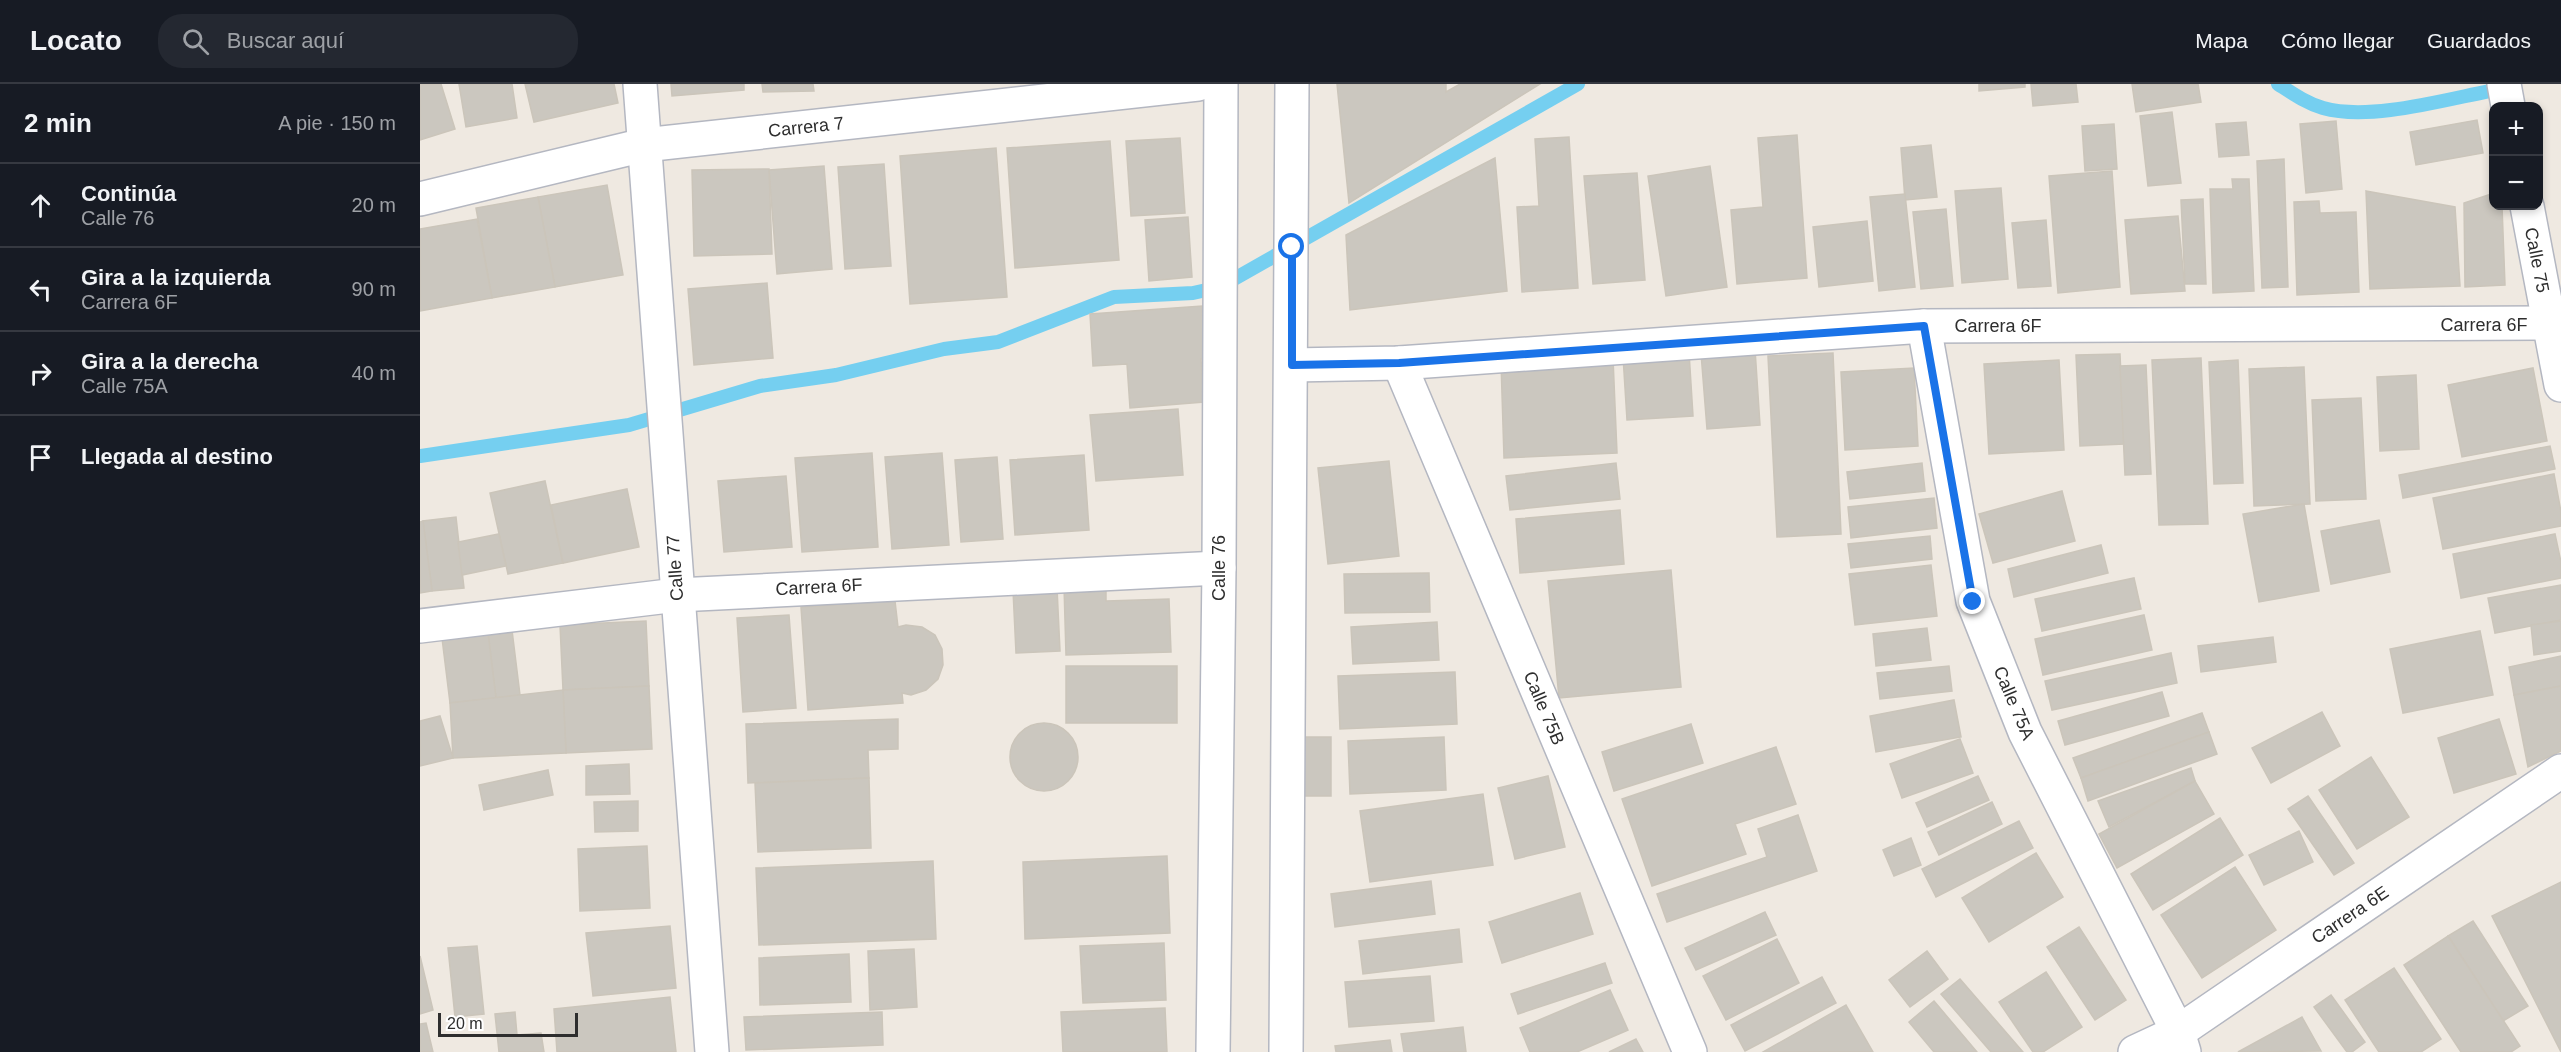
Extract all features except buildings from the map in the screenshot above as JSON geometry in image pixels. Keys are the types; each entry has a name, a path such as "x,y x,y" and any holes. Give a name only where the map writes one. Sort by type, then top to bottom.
{"street":[{"name":"Calle 77","path":"640,84 712,1052"},
{"name":"Carrera 7","path":"420,199 644,145 1198,84"},
{"name":"Calle 76","path":"1214,1052 1221,84"},
{"path":"1286,1052 1292,84"},
{"name":"Calle 75","path":"2528,210 2555,324 2561,385"},
{"name":"Carrera 6F","path":"1292,365 1399,363 1924,326 2555,324"},
{"name":"Calle 75A","path":"1924,326 1973,602 2025,732 2181,1042"},
{"name":"Calle 75B","path":"1399,363 1690,1052"},
{"name":"Carrera 6F","path":"420,626 677,595 1219,568"},
{"name":"Carrera 6E","path":"2135,1052 2181,1042 2561,771"}],"waterway":[{"path":"420,456 629,425 760,386 836,375 944,349 998,342 1114,297 1193,293 1220,287 1578,84"},
{"path":"2278,84 2305,101 2343,112 2413,107 2505,88"}],"route":[{"path":"1292,247 1292,365 1399,363 1924,326 1973,602"}]}
